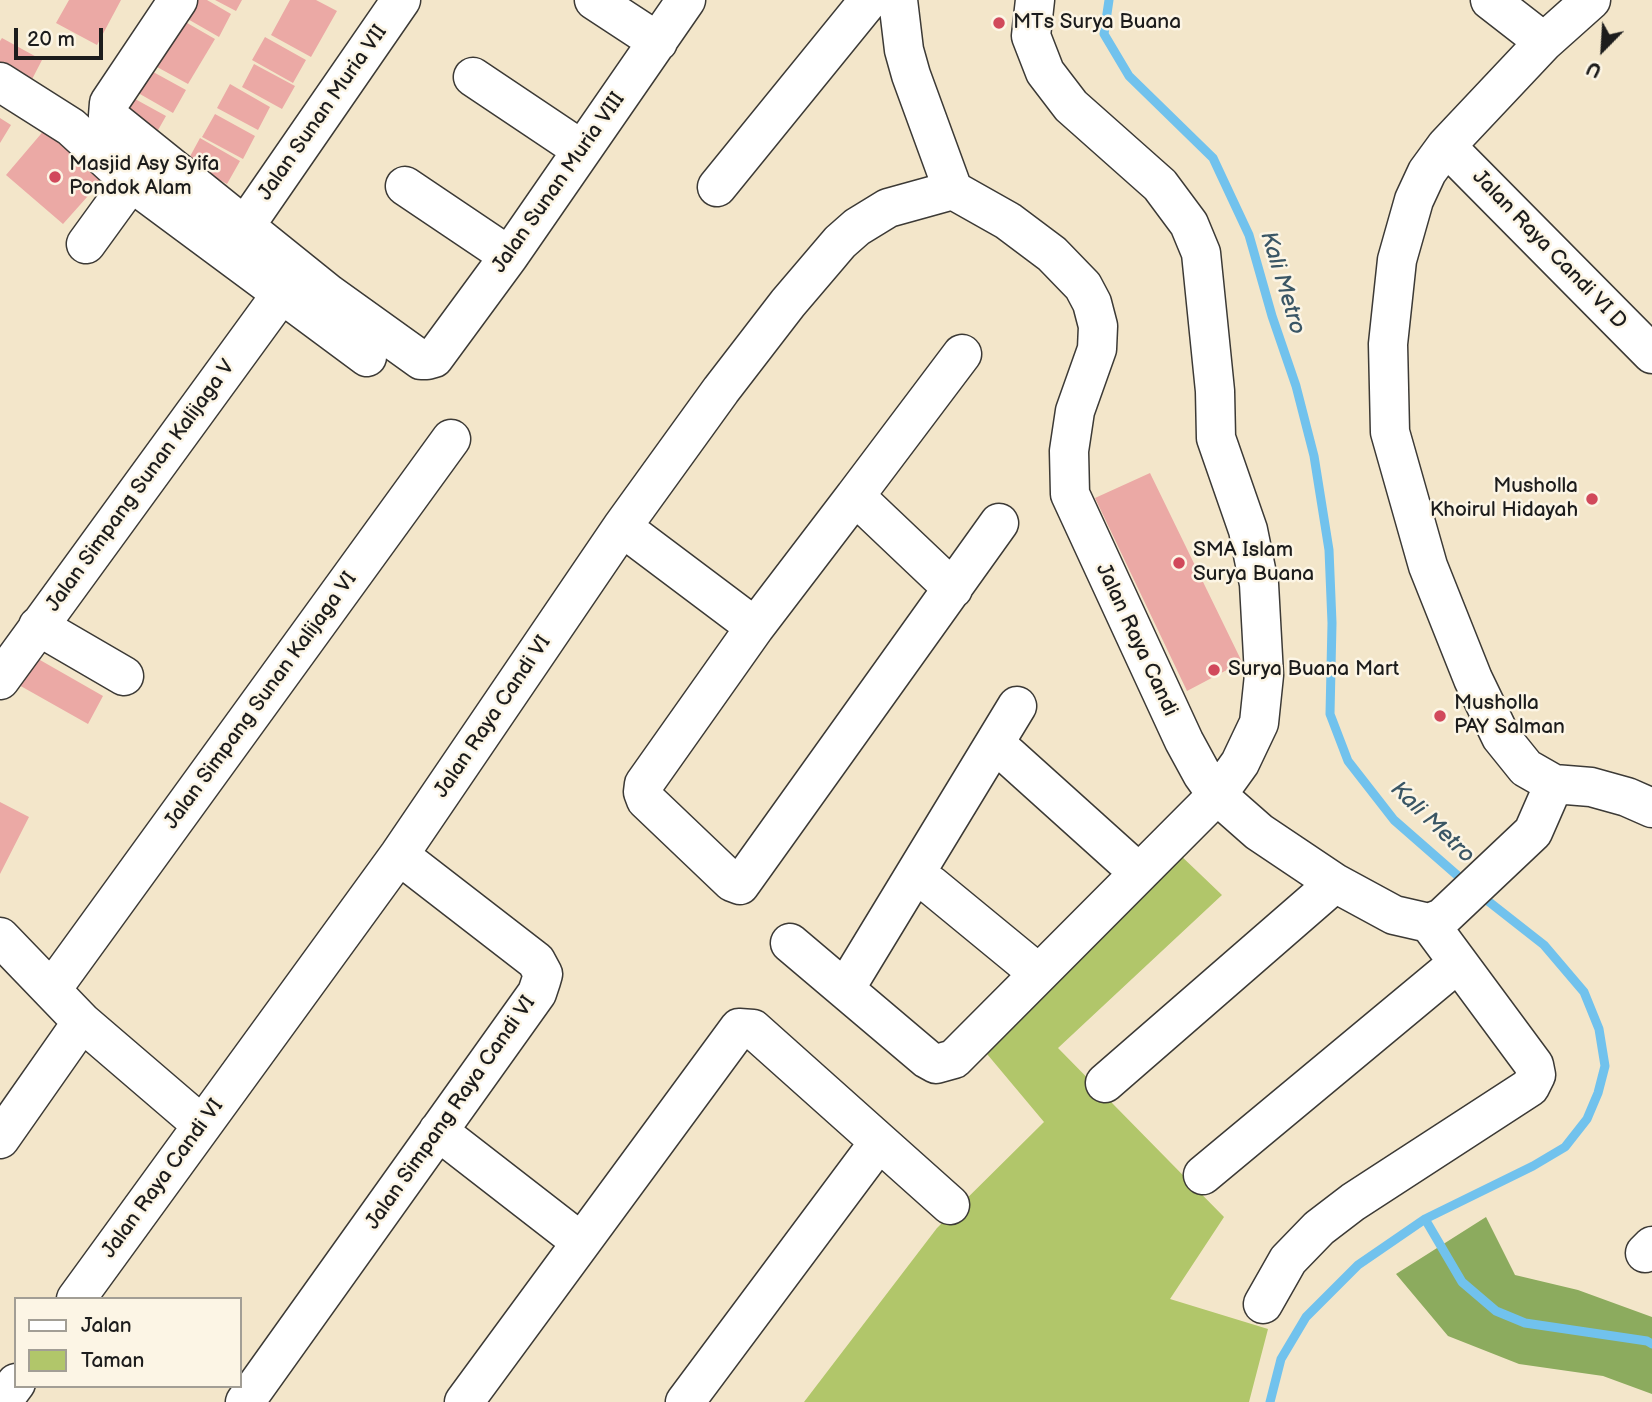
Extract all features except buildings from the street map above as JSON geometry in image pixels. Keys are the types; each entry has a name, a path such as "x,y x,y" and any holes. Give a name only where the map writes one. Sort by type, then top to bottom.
{"street":[{"path":"177,0 109,103 108,116 118,127 245,226"},
{"name":"Jalan Sunan Muria VII","path":"245,226 401,0"},
{"path":"594,0 658,42"},
{"name":"Jalan Sunan Muria VIII","path":"245,226 329,294 421,360 434,358 509,256 686,0"},
{"path":"790,943 936,1064 954,1059 1217,795 1240,763 1259,723 1264,674 1259,584 1248,530 1216,438 1214,379 1200,253 1189,223 1160,185 1071,106 1045,72 1031,36 1035,0"},
{"path":"1490,0 1544,41"},
{"path":"1591,0 1544,41 1447,146 1427,172 1414,200 1396,260 1388,344 1390,432 1429,566 1473,679 1501,737 1526,768 1554,784 1591,787 1627,797 1652,808"},
{"path":"717,187 878,1 904,50 953,190"},
{"path":"473,77 582,150"},
{"path":"0,82 71,127 131,182 367,357"},
{"name":"Jalan Raya Candi VI D","path":"1447,146 1650,349"},
{"path":"86,244 131,182"},
{"path":"405,186 509,256"},
{"name":"Jalan Raya Candi","path":"953,190 1008,221 1052,254 1083,286 1092,303 1098,326 1097,348 1075,411 1069,451 1070,494 1184,741 1202,774 1217,795 1259,832 1335,883 1422,919"},
{"name":"Jalan Raya Candi VI","path":"77,1297 399,855 622,527 720,390 788,303 840,242 857,227 888,208 953,190"},
{"name":"Jalan Simpang Sunan Kalijaga V","path":"0,680 282,293"},
{"path":"962,355 755,627 644,784 646,800 732,882 740,885 999,523"},
{"name":"Jalan Simpang Sunan Kalijaga VI","path":"61,975 451,439"},
{"path":"855,496 953,589"},
{"path":"622,527 755,627"},
{"path":"38,626 124,676"},
{"path":"845,989 1017,706"},
{"path":"1008,755 1139,873"},
{"path":"1263,1304 1288,1260 1319,1228 1353,1202 1530,1087 1536,1075 1534,1065 1449,970 1422,919 1514,851 1532,832 1554,784"},
{"name":"Jalan Simpang Raya Candi VI","path":"245,1402 537,993 543,974 536,961 399,855"},
{"path":"1105,1083 1335,883"},
{"path":"931,885 1038,973"},
{"path":"0,937 61,975 82,1022 202,1125"},
{"path":"1203,1175 1449,970"},
{"path":"0,1139 82,1022"},
{"path":"464,1402 739,1028 753,1029 950,1205"},
{"path":"438,1131 581,1242"},
{"path":"685,1402 879,1142"}],"green space":[{"path":"1177,852 1222,895 1058,1048 1224,1217 1170,1299 1268,1329 1249,1402 804,1402 937,1228 1044,1122 982,1048"},
{"path":"1486,1217 1515,1275 1578,1290 1652,1317 1652,1394 1603,1376 1519,1364 1448,1336 1396,1274"}],"waterway":[{"name":"Kali Metro","path":"1109,0 1104,34 1129,76 1213,158 1249,235 1272,316 1296,386 1314,456 1329,550 1332,623 1330,714 1348,761 1394,820 1466,883"},
{"name":"Kali Metro","path":"1270,1402 1281,1359 1306,1317 1358,1265 1425,1219 1533,1166 1565,1147 1587,1119 1598,1093 1605,1066 1599,1029 1584,992 1544,945 1479,894"},
{"path":"1425,1219 1462,1282 1496,1311 1525,1323 1647,1341 1652,1344"}],"place":[{"name":"MTs Surya Buana","path":"999,23"},
{"name":"Masjid Asy Syifa Pondok Alam","path":"55,177"},
{"name":"Musholla Khoirul Hidayah","path":"1592,499"},
{"name":"SMA Islam Surya Buana","path":"1179,563"},
{"name":"Surya Buana Mart","path":"1214,670"},
{"name":"Musholla PAY Salman","path":"1440,716"}]}
